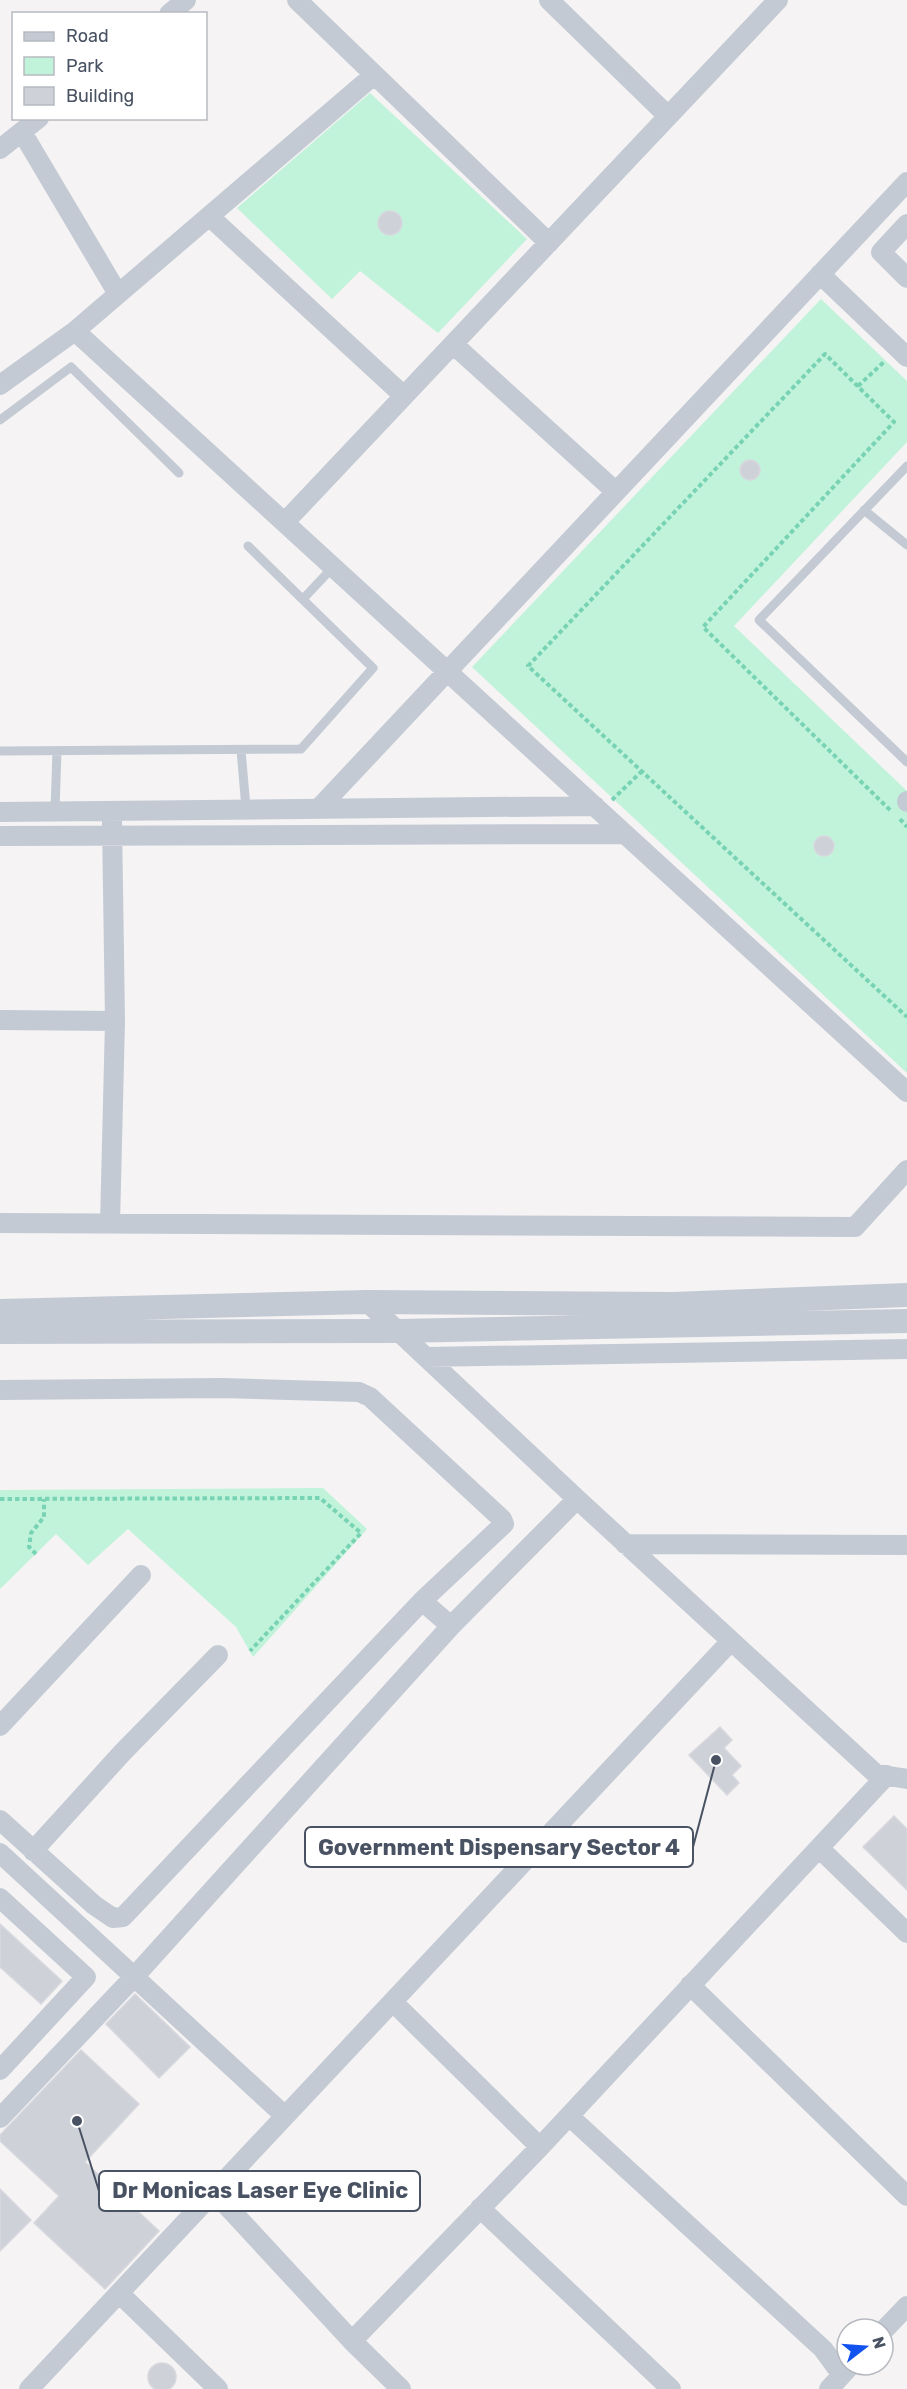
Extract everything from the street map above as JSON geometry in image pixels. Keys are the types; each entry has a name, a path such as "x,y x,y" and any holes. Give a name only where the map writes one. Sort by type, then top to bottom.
{"street":[{"path":"172,12 186,0"},
{"path":"297,0 549,243"},
{"path":"549,0 668,116"},
{"path":"285,522 778,0"},
{"path":"0,385 75,331 374,75"},
{"path":"0,149 37,120"},
{"path":"22,132 118,294"},
{"path":"320,807 907,182"},
{"path":"209,216 404,396"},
{"path":"907,224 882,252 907,278"},
{"path":"820,274 902,352"},
{"path":"75,331 907,1092"},
{"path":"453,344 615,491"},
{"path":"0,812 320,807 598,809"},
{"path":"110,1224 115,1021 112,810"},
{"path":"0,836 624,834"},
{"path":"0,1020 115,1021"},
{"path":"0,1223 855,1227 907,1170"},
{"path":"0,1311 368,1302 673,1304 907,1295"},
{"path":"368,1302 577,1500 876,1774 907,1779"},
{"path":"0,1332 398,1331 907,1321"},
{"path":"426,1357 907,1349"},
{"path":"0,1390 222,1388 359,1392 370,1397 502,1519 504,1524 422,1601 123,1917 113,1918 94,1905 0,1820"},
{"path":"0,2118 134,1977 451,1626 577,1500"},
{"path":"625,1544 907,1545"},
{"path":"0,1725 141,1575"},
{"path":"422,1601 451,1626"},
{"path":"29,2389 731,1641"},
{"path":"33,1851 122,1753 218,1655"},
{"path":"352,2341 540,2147 887,1776"},
{"path":"819,1848 907,1933"},
{"path":"0,1853 285,2116"},
{"path":"0,1898 86,1977 0,2070"},
{"path":"690,1985 907,2196"},
{"path":"394,2002 540,2147"},
{"path":"569,2116 823,2349 835,2367"},
{"path":"214,2192 352,2341 400,2389"},
{"path":"480,2208 671,2389"},
{"path":"119,2293 218,2389"},
{"path":"895,2318 907,2306"}],"lane":[{"path":"0,420 71,366 179,473"},
{"path":"907,466 759,620 907,762"},
{"path":"864,510 907,545"},
{"path":"0,751 301,749 373,668 248,546"},
{"path":"303,599 334,566"},
{"path":"241,750 246,808"},
{"path":"55,811 57,751"}],"path":[{"path":"858,386 902,352"},
{"path":"907,827 703,627 894,422 825,354 528,666 907,1017"},
{"path":"598,809 642,771"},
{"path":"0,1499 320,1498 361,1533 250,1651"},
{"path":"36,1554 29,1547 31,1533 44,1517 44,1499"}],"green space":[{"path":"370,93 527,239 438,333 360,271 332,299 237,208"},
{"path":"821,299 907,381 907,442 734,626 907,791 907,1073 472,667"},
{"path":"323,1488 367,1529 253,1657 236,1627 128,1529 88,1565 56,1534 0,1589 0,1490"}],"building":[{"path":"390,211 395,212 401,218 401,228 395,234 390,235 385,234 379,228 378,223 379,218 385,212"},
{"path":"750,460 757,463 760,470 757,477 750,480 743,477 740,470 743,463"},
{"path":"824,836 831,839 834,846 831,853 824,856 817,853 814,846 817,839"},
{"path":"720,1727 732,1740 724,1748 741,1766 732,1775 739,1783 727,1795 689,1755"},
{"path":"894,1816 907,1829 907,1890 863,1847"},
{"path":"0,1924 62,1981 41,2004 0,1967"},
{"path":"135,1994 190,2047 159,2078 106,2024"},
{"path":"81,2050 139,2104 85,2162 159,2231 105,2289 34,2223 59,2196 0,2141 0,2135"},
{"path":"0,2189 31,2220 0,2251"},
{"path":"157,2364 167,2364 175,2372 175,2382 167,2390 157,2390 149,2382 149,2372"}],"place":[{"name":"Government Dispensary Sector 4","path":"716,1760"},
{"name":"Dr Monicas Laser Eye Clinic","path":"77,2121"}]}
